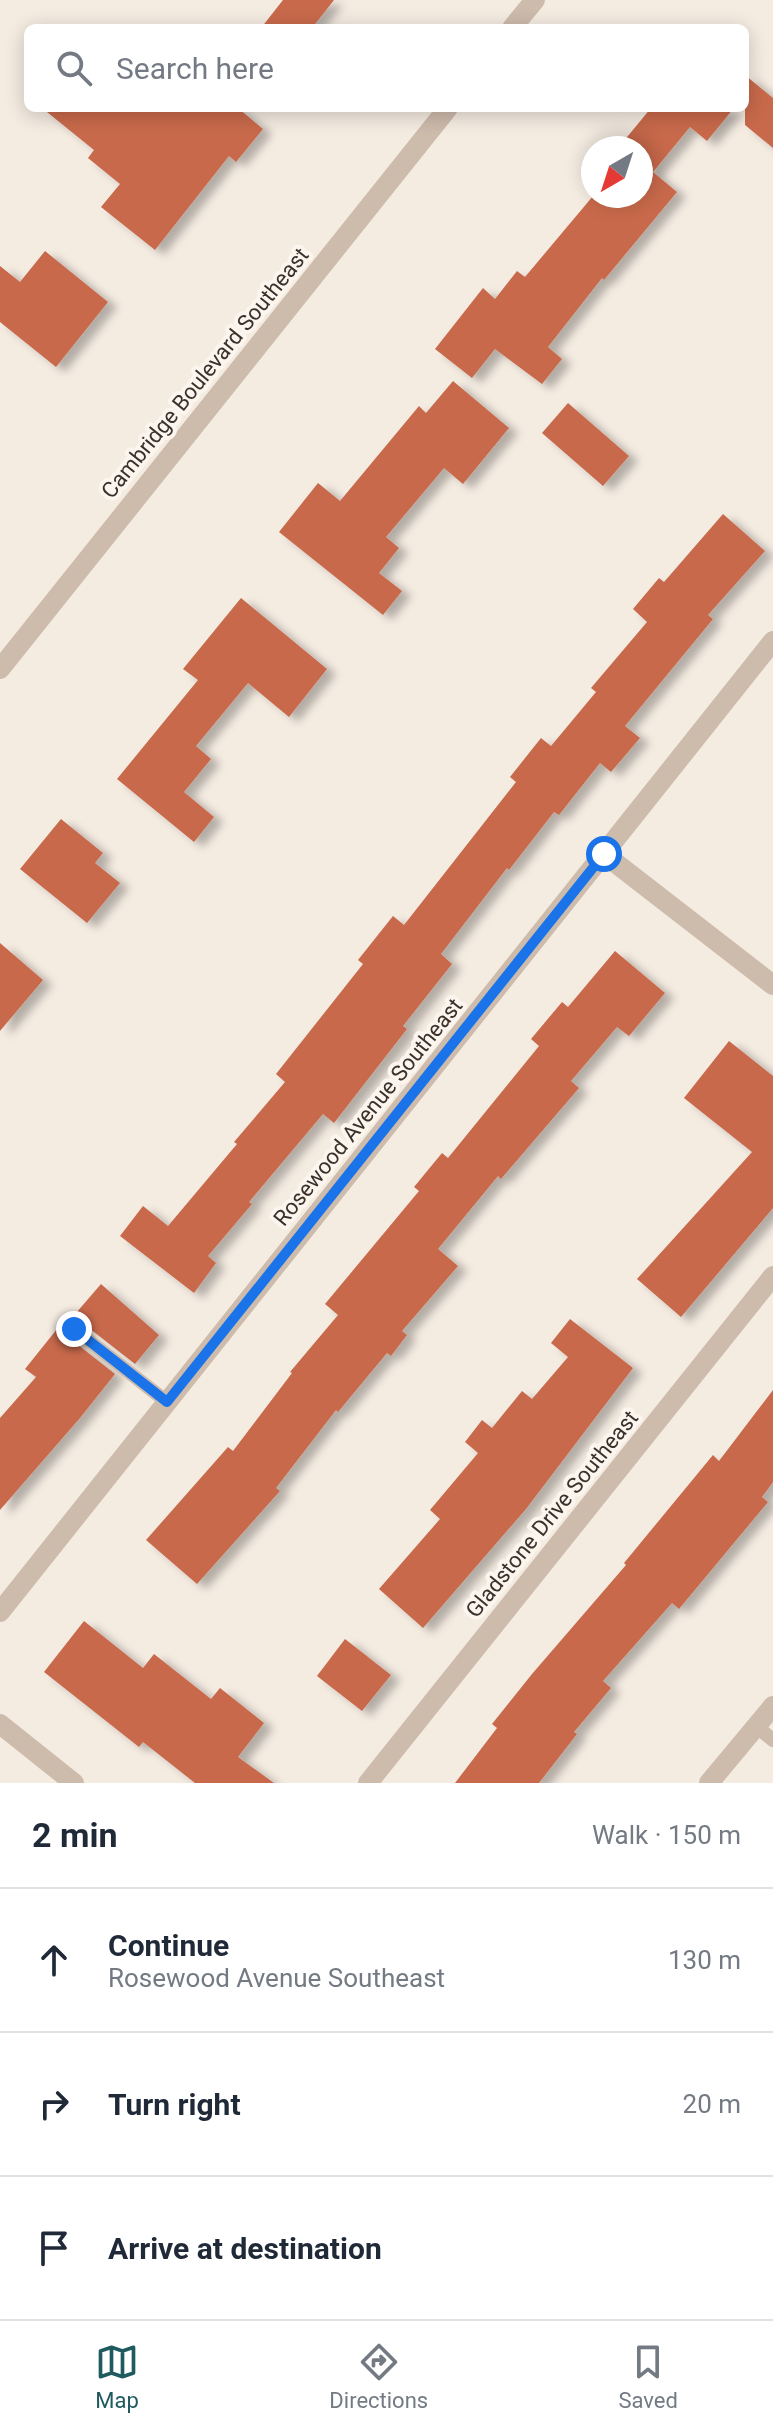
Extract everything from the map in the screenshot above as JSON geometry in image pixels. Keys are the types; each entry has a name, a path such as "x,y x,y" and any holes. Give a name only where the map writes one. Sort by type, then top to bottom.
{"street":[{"path":"515,24 535,0"},
{"name":"Cambridge Boulevard Southeast","path":"0,669 445,112"},
{"name":"Rosewood Avenue Southeast","path":"0,1612 773,641"},
{"path":"604,854 773,985"},
{"name":"Gladstone Drive Southeast","path":"368,1783 773,1276"},
{"path":"709,1783 773,1706"},
{"path":"0,1724 74,1783"}],"lane":[{"path":"74,1329 167,1402"},
{"path":"756,1726 773,1740"}],"building":[{"path":"283,0 334,0 315,24 264,24"},
{"path":"749,78 773,98 773,148 745,125 745,112 749,112"},
{"path":"47,112 243,112 263,129 236,162 229,156 155,250 101,207 120,184 88,158 94,150"},
{"path":"648,112 731,112 707,141 690,127 653,172 653,136 628,136"},
{"path":"653,172 677,192 604,280 602,278 548,347 562,359 542,384 495,349 472,378 435,349 483,288 495,299 517,271 525,277 583,208 653,208"},
{"path":"45,251 108,302 56,367 0,322 0,266 20,282"},
{"path":"453,381 509,428 463,484 444,468 386,537 399,548 379,573 402,591 383,615 279,532 318,483 340,501 419,406 426,413"},
{"path":"568,403 629,456 603,486 542,433"},
{"path":"723,514 765,551 708,615 713,619 625,726 640,738 611,772 600,763 559,815 554,812 509,870 507,868 441,954 452,964 403,1026 407,1029 334,1123 323,1114 249,1202 252,1204 208,1256 216,1263 194,1293 120,1236 143,1206 168,1226 237,1144 234,1142 285,1082 276,1074 363,964 358,960 393,916 404,925 516,782 510,777 541,738 551,746 596,692 591,688 647,622 633,609 659,578 664,582"},
{"path":"241,598 327,669 289,717 248,683 196,746 211,759 184,792 214,817 194,842 117,779 198,680 183,669"},
{"path":"61,819 103,853 95,863 120,883 87,923 20,869"},
{"path":"0,943 43,980 0,1031"},
{"path":"615,951 665,993 629,1036 617,1027 571,1081 579,1088 501,1179 498,1176 438,1249 458,1266 402,1331 407,1335 391,1356 387,1353 338,1412 336,1410 276,1488 280,1491 197,1584 146,1540 228,1447 233,1451 290,1372 338,1315 325,1304 419,1191 414,1187 442,1153 448,1158 539,1046 531,1039 562,1002 568,1007"},
{"path":"729,1041 773,1076 773,1208 681,1317 637,1279 752,1152 684,1098"},
{"path":"101,1284 159,1335 135,1364 80,1321 70,1320"},
{"path":"570,1319 633,1368 526,1509 423,1628 379,1589 440,1519 430,1510 478,1453 465,1442 482,1420 492,1428 522,1391 532,1399 568,1357 551,1343"},
{"path":"64,1326 68,1337 115,1374 0,1510 0,1418 36,1377 25,1369 57,1329 60,1332"},
{"path":"773,1390 773,1482 762,1497 768,1502 679,1609 672,1603 603,1681 611,1688 574,1732 577,1734 539,1783 455,1783 497,1728 492,1724 532,1674 626,1565 624,1563 713,1455 719,1461"},
{"path":"84,1621 143,1668 154,1654 211,1699 220,1688 264,1723 238,1757 274,1783 195,1783 143,1742 139,1747 44,1672"},
{"path":"345,1639 391,1675 362,1711 317,1676"}],"route":[{"path":"74,1329 167,1402 604,854"}]}
